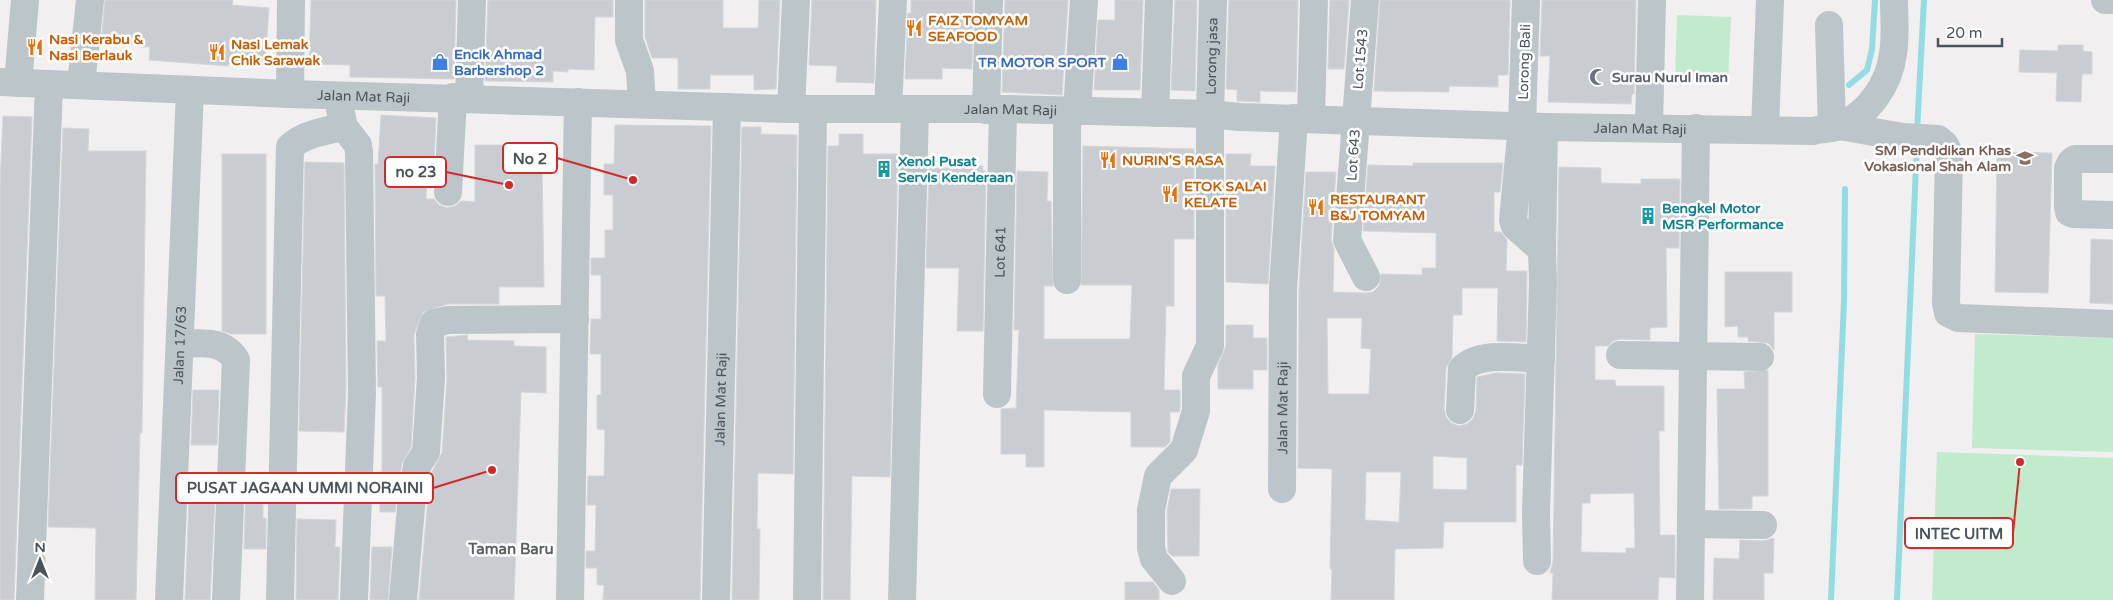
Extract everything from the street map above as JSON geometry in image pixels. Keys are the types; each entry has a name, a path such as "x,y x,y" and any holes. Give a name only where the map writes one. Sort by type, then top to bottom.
{"street":[{"path":"9,82 25,0"},
{"path":"81,85 90,0"},
{"path":"290,94 291,0"},
{"path":"448,192 472,0"},
{"path":"628,0 628,40 640,71 642,104"},
{"path":"796,0 802,109 807,600"},
{"path":"888,109 893,0"},
{"name":"Lot 641","path":"989,0 994,110 997,394"},
{"path":"1067,280 1072,112 1084,0"},
{"path":"1155,113 1159,0"},
{"name":"Lorong jasa","path":"1172,581 1152,554 1151,510 1158,476 1184,450 1196,411 1196,376 1210,346 1210,114 1213,0"},
{"path":"1302,118 1314,0"},
{"name":"Lot 1543","path":"1355,119 1365,0"},
{"name":"Lorong Bali","path":"1526,0 1533,126 1513,220 1515,226 1542,250 1541,359"},
{"path":"1649,128 1652,0"},
{"path":"1765,130 1770,0"},
{"name":"Jalan Mat Raji","path":"9,82 290,94 802,109 1210,114 1533,126 1813,130 1836,127 1859,115 1877,97 1888,76 1893,54 1894,0"},
{"path":"2105,0 2113,0"},
{"path":"1829,25 1836,127 1915,138 1938,139 1945,145 1949,153 1946,303 1948,313 1958,318 2113,324"},
{"path":"30,600 49,84"},
{"name":"Jalan 17/63","path":"169,600 190,90"},
{"path":"338,95 344,127 358,145 359,153 362,393 354,600"},
{"path":"570,600 578,102"},
{"name":"Jalan Mat Raji","path":"716,600 727,107"},
{"path":"902,600 915,110"},
{"name":"Jalan Mat Raji","path":"1282,489 1283,289 1302,118"},
{"name":"Lot 643","path":"1355,119 1347,240 1366,277"},
{"path":"280,600 290,147 297,140 326,130 344,127"},
{"path":"1690,600 1696,128"},
{"path":"2113,159 2075,159 2068,168 2069,212 2073,214 2113,215"},
{"path":"403,600 412,496 417,466 426,452 431,378 430,335 434,322 448,320 575,319"},
{"path":"180,344 211,342 232,352 236,360 226,600"},
{"path":"1620,355 1760,357"},
{"path":"1460,410 1462,369 1467,364 1496,358 1541,359 1536,514 1537,561"},
{"path":"1691,524 1763,525"}],"green space":[{"path":"1677,15 1731,17 1728,80 1675,80"},
{"path":"1975,334 2113,338 2113,452 1972,448"},
{"path":"1937,452 2113,458 2113,600 1932,600"}],"building":[{"path":"105,0 233,0 232,5 269,8 265,66 228,64 228,66 149,60 150,47 101,42"},
{"path":"311,0 456,0 454,79 350,77 350,65 309,64"},
{"path":"488,0 613,0 613,17 595,17 594,70 568,69 568,72 553,71 553,82 485,81"},
{"path":"645,0 723,0 723,28 758,28 759,0 780,0 776,89 754,90 754,75 710,75 710,89 678,89 678,58 652,58 645,37"},
{"path":"812,0 876,0 874,83 836,82 837,66 809,65"},
{"path":"911,0 973,0 972,69 942,68 942,79 905,79 908,13 911,13"},
{"path":"1005,0 1068,0 1062,95 1002,92"},
{"name":"TR MOTOR SPORT","path":"1115,0 1143,0 1140,90 1094,90 1098,20 1115,20"},
{"path":"1175,0 1197,0 1195,91 1171,90"},
{"path":"1229,0 1298,0 1296,92 1260,91 1260,102 1237,101 1237,90 1226,89"},
{"path":"1330,0 1349,0 1344,69 1328,69"},
{"path":"1380,0 1510,0 1508,75 1498,75 1498,87 1449,86 1449,92 1374,91"},
{"path":"1542,0 1636,0 1634,94 1632,94 1631,104 1548,102 1550,56 1540,56"},
{"path":"2058,45 2083,45 2083,51 2092,52 2092,74 2082,74 2081,102 2056,101 2057,73 2019,72 2020,50 2058,51"},
{"path":"381,115 436,118 434,160 428,160 426,199 434,199 439,205 447,208 455,206 461,201 475,202 475,145 528,145 528,162 542,162 544,287 499,287 499,304 448,304 423,312 414,335 415,378 411,447 402,463 395,512 380,512 379,472 382,472 382,387 378,387 377,341 386,341 385,296 376,296 375,164 378,164"},
{"path":"3,116 32,117 14,600 0,600 0,184"},
{"path":"615,125 711,126 700,600 603,600 604,585 597,585 597,568 586,568 586,551 595,551 596,505 587,505 588,476 604,476 605,430 597,429 597,395 601,395 601,354 590,354 591,319 601,319 601,275 591,275 591,258 605,258 605,230 613,230 613,195 604,195 604,164 614,164"},
{"path":"742,127 761,127 761,134 797,135 793,474 758,473 757,529 760,529 759,600 732,600"},
{"path":"63,128 89,129 88,151 146,151 142,433 140,433 136,600 95,600 96,528 48,527"},
{"path":"839,134 863,134 863,154 898,154 890,477 852,476 850,600 823,600 828,146 839,146"},
{"path":"1083,146 1194,149 1194,239 1174,239 1174,306 1166,306 1164,390 1180,390 1180,409 1179,412 1170,412 1170,442 1165,447 1131,447 1131,412 1044,410 1044,467 1026,467 1026,454 1001,454 1001,409 1016,408 1019,330 1014,330 1017,171 1048,172 1047,201 1051,201 1053,286 1044,286 1044,339 1130,339 1132,285 1081,285"},
{"path":"1997,152 2052,153 2048,293 1995,292"},
{"path":"222,154 266,154 266,334 231,334 222,331"},
{"path":"1226,154 1251,154 1250,166 1275,166 1268,284 1226,282"},
{"path":"305,162 344,163 346,387 344,432 299,431"},
{"path":"1413,163 1503,163 1500,192 1494,192 1494,232 1501,232 1507,240 1506,271 1527,271 1526,342 1497,341 1498,288 1462,288 1462,315 1453,315 1452,357 1446,368 1444,409 1446,417 1451,423 1459,426 1467,424 1473,419 1476,411 1477,377 1496,373 1525,374 1522,465 1516,465 1516,522 1444,522 1443,548 1395,549 1394,600 1331,600 1332,469 1298,468 1299,290 1306,172 1336,172 1331,239 1334,249 1333,292 1366,293 1373,292 1379,286 1381,274 1422,275 1422,268 1436,268 1436,233 1363,231 1368,165 1413,166","holes":["1327,318 1362,318 1361,348 1371,349 1369,394 1328,394","1433,456 1467,458 1467,490 1433,489","1366,472 1401,472 1399,522 1365,520"]},
{"path":"960,165 983,166 983,171 986,171 983,331 957,331 959,268 926,268 929,168 960,168"},
{"path":"1559,167 1601,168 1601,183 1641,184 1641,179 1680,179 1679,248 1666,248 1667,327 1650,328 1650,340 1620,339 1613,341 1608,346 1595,346 1595,380 1615,380 1616,386 1664,386 1664,431 1659,431 1660,535 1675,535 1675,578 1659,577 1658,600 1552,600 1553,573 1550,573 1553,561","holes":["1634,493 1635,548 1626,548 1626,553 1581,552 1582,503 1590,503 1590,494"]},
{"path":"2091,239 2113,240 2113,304 2090,303"},
{"path":"1725,272 1792,272 1792,312 1774,312 1774,350 1768,343 1748,341 1748,337 1738,337 1738,326 1725,327"},
{"path":"1226,325 1253,325 1253,338 1267,338 1267,370 1253,370 1253,389 1218,389 1218,365 1226,346"},
{"path":"468,335 467,340 514,341 514,346 546,347 546,393 521,392 514,600 419,600 432,472 442,453 447,379 446,337"},
{"path":"1768,370 1768,496 1752,496 1752,509 1719,509 1717,389 1745,389 1744,372"},
{"path":"193,390 219,390 217,445 191,445"},
{"path":"246,485 263,485 263,518 266,518 266,549 244,549"},
{"path":"1171,489 1200,489 1199,556 1172,556 1168,552 1167,512"},
{"path":"189,499 215,499 210,600 185,600"},
{"path":"297,519 336,520 335,547 340,547 338,600 296,600"},
{"path":"1774,538 1773,573 1764,573 1764,600 1713,600 1714,558 1739,559 1740,540 1763,541"},
{"path":"372,547 392,547 388,600 370,600"},
{"path":"1125,582 1153,582 1159,590 1159,600 1125,600"}],"waterway":[{"path":"1849,85 1867,70 1872,49 1875,0"},
{"path":"1917,131 1924,0"},
{"path":"1897,600 1917,144"},
{"path":"1831,600 1844,301 1845,189"}],"place":[{"name":"FAIZ TOMYAM SEAFOOD","path":"914,28"},
{"name":"Nasi Kerabu & Nasi Berlauk","path":"35,47"},
{"name":"Nasi Lemak Chik Sarawak","path":"217,52"},
{"name":"Encik Ahmad Barbershop 2","path":"440,62"},
{"name":"TR MOTOR SPORT","path":"1120,62"},
{"name":"Surau Nurul Iman","path":"1598,77"},
{"name":"SM Pendidikan Khas Vokasional Shah Alam","path":"2025,158"},
{"name":"NURIN'S RASA","path":"1108,160"},
{"name":"Xenol Pusat Servis Kenderaan","path":"884,169"},
{"name":"No 2","path":"633,180"},
{"name":"no 23","path":"509,185"},
{"name":"ETOK SALAI KELATE","path":"1170,194"},
{"name":"RESTAURANT B&J TOMYAM","path":"1316,207"},
{"name":"Bengkel Motor MSR Performance","path":"1648,216"},
{"name":"INTEC UITM","path":"2020,462"},
{"name":"PUSAT JAGAAN UMMI NORAINI","path":"492,470"}],"district":[{"name":"Taman Baru","path":"511,549"}]}
